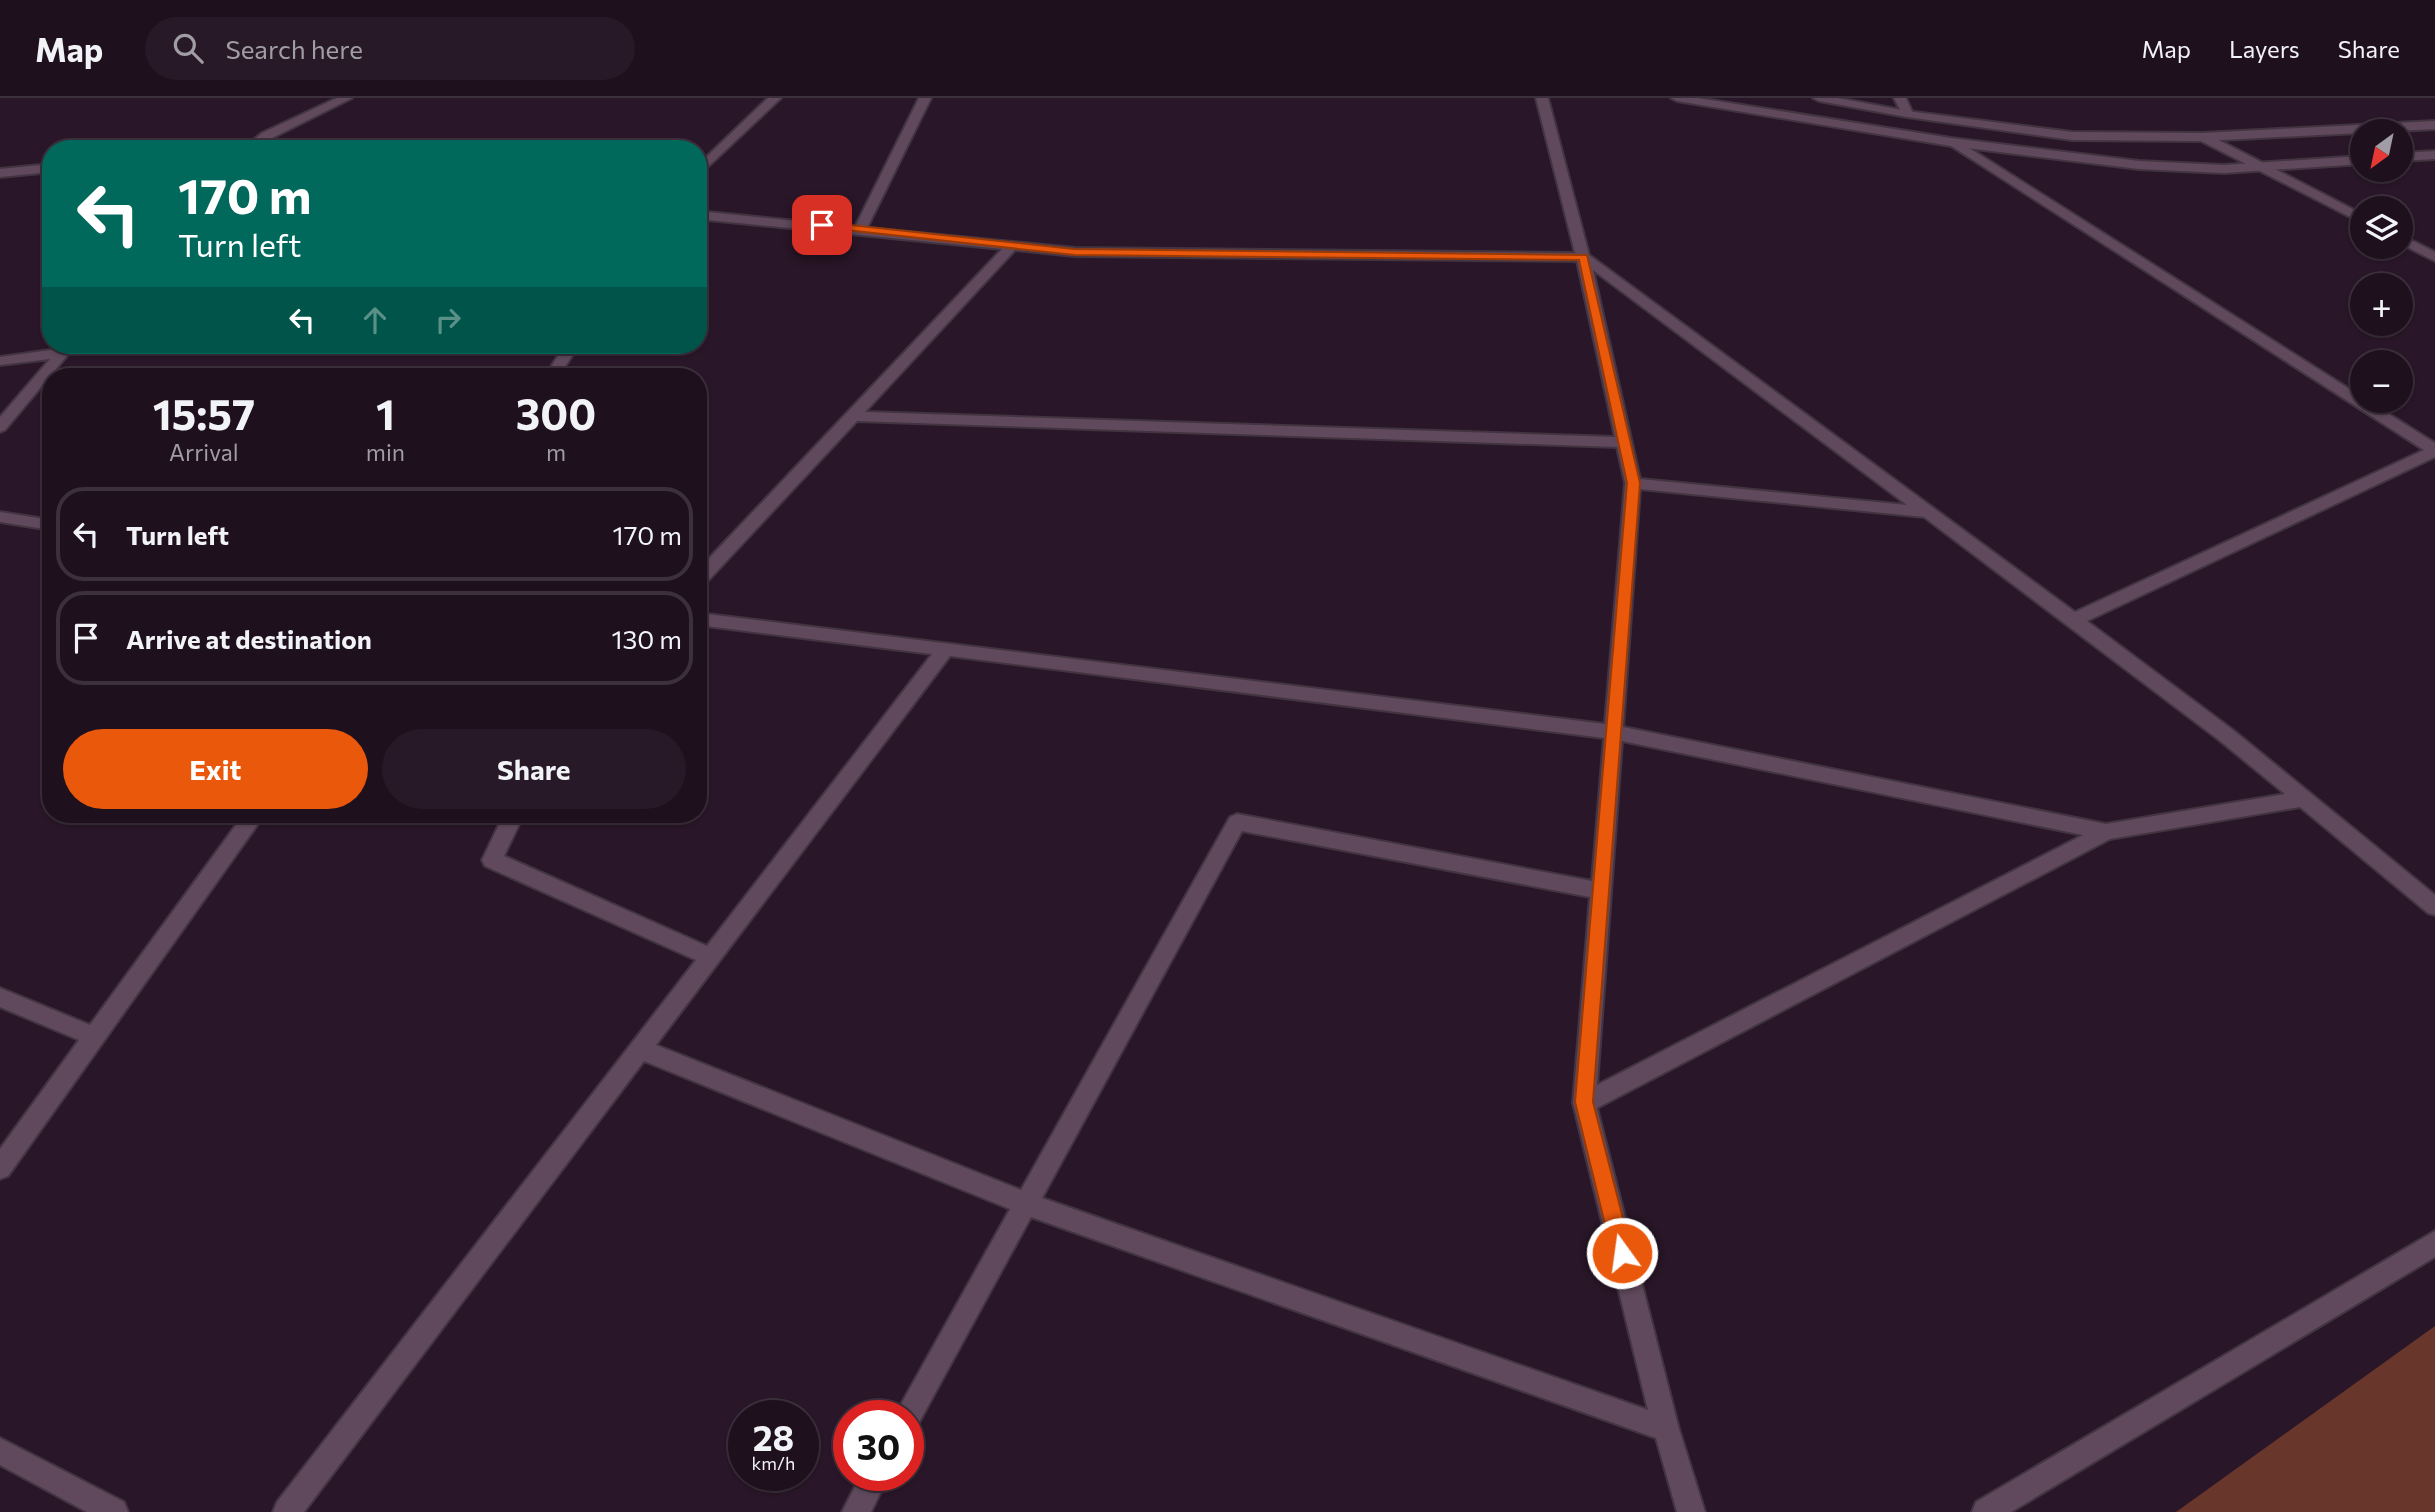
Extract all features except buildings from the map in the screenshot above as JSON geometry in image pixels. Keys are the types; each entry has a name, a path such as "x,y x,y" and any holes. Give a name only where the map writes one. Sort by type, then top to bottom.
{"street":[{"path":"260,140 346,98"},
{"path":"707,163 775,98"},
{"path":"860,229 925,98"},
{"path":"1542,98 1583,257 1633,483 1584,1102 1666,1429 1685,1500 1691,1512"},
{"path":"1677,98 1951,142 2138,165 2224,169 2350,161"},
{"path":"1819,98 1907,114 2072,136 2203,137 2435,125"},
{"path":"1900,98 1907,114"},
{"path":"2203,137 2350,213"},
{"path":"1951,142 2435,451"},
{"path":"2413,156 2435,155"},
{"path":"0,173 42,169"},
{"path":"707,216 1074,252 1583,257 2226,735 2435,907"},
{"path":"2413,245 2435,257"},
{"path":"707,571 1013,246"},
{"path":"0,361 42,353"},
{"path":"49,368 61,354"},
{"path":"0,426 42,376"},
{"path":"852,416 1622,442"},
{"path":"2074,620 2435,451"},
{"path":"1633,483 1929,512"},
{"path":"0,517 42,524"},
{"path":"707,620 1614,732 2106,832"},
{"path":"287,1512 946,649"},
{"path":"1584,1102 2106,832 2304,799"},
{"path":"917,1400 1237,822 1601,891"},
{"path":"0,1168 249,823"},
{"path":"510,823 492,860 710,957"},
{"path":"0,997 95,1037"},
{"path":"640,1049 1026,1203 1666,1429"},
{"path":"1986,1512 2435,1243"},
{"path":"0,1451 114,1512"},
{"path":"856,1512 867,1491"}],"shaded area":[{"path":"2435,1326 2435,1512 2176,1512"}],"route":[{"path":"822,225 1074,252 1583,257 1633,483 1584,1102 1622,1253"}]}
